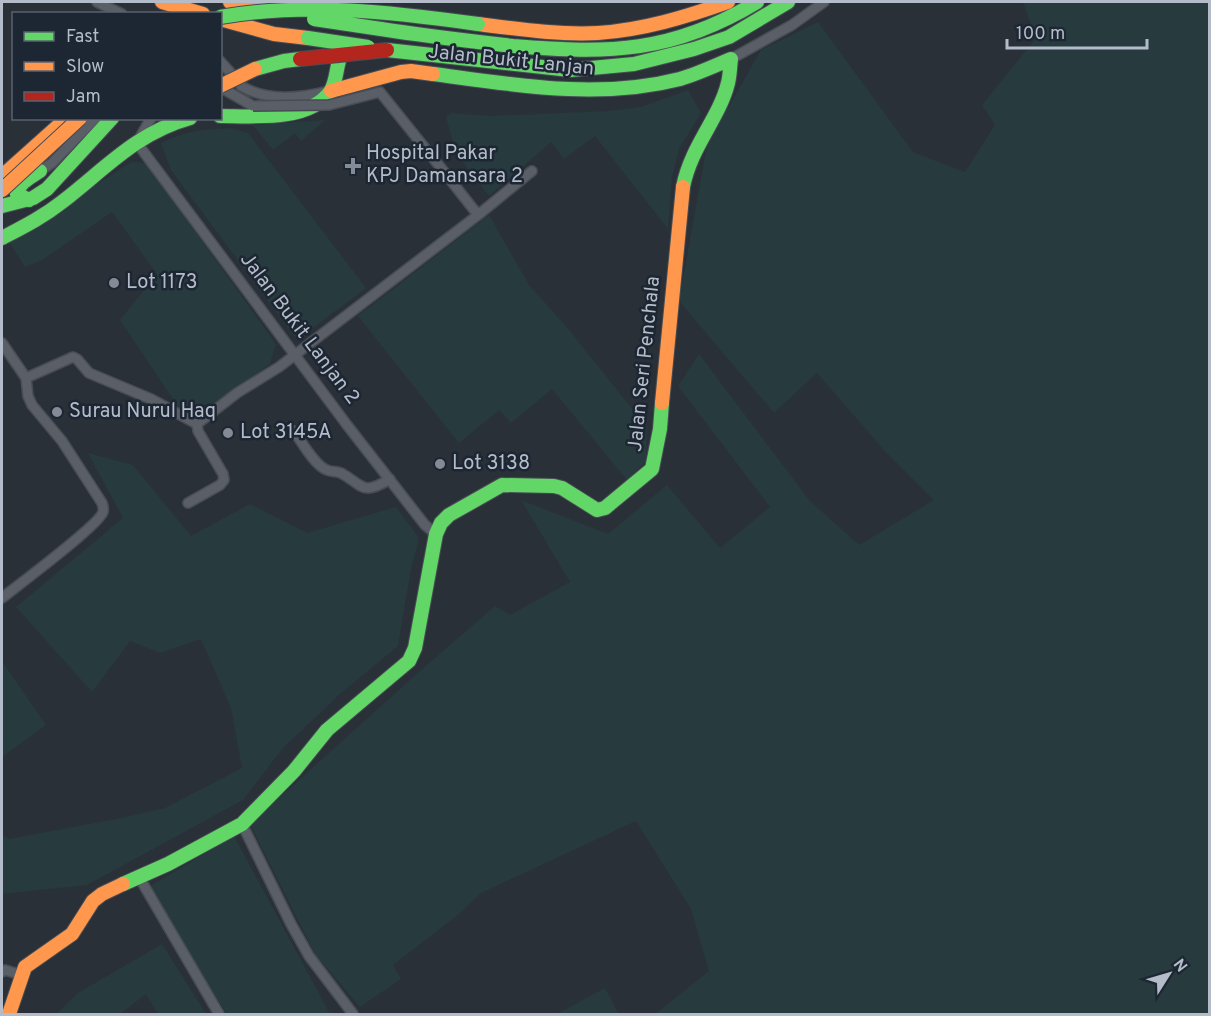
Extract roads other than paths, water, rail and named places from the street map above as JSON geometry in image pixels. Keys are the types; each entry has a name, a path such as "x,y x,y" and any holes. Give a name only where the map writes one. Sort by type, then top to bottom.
{"main road":[{"path":"162,2 196,12"},
{"path":"230,2 314,19 451,40 583,51 636,47 693,34 722,22 757,2"},
{"path":"249,2 271,10"},
{"path":"347,7 361,2"},
{"path":"222,17 262,7 335,5 478,24 580,33 614,32 658,23 728,2"},
{"path":"222,19 274,34 387,50 570,70 634,64 694,49 729,37 788,2"},
{"path":"222,85 255,69 284,61 387,50"},
{"name":"Jalan Bukit Lanjan","path":"222,116 255,110 281,115 301,111 322,101 331,91 348,89 399,71 583,91 621,89 680,79 730,59"},
{"name":"Jalan Seri Penchala","path":"9,1014 25,967 72,934 93,901 102,894 242,824 294,771 327,730 409,661 415,648 436,534 448,515 501,485 554,486 562,488 597,510 606,508 652,469 660,429 683,183 693,152 723,98 729,81 730,59"},
{"path":"331,91 339,62"},
{"path":"2,176 65,120"},
{"path":"2,189 78,120"},
{"path":"2,206 29,200 50,187 110,120"},
{"path":"2,238 46,214 168,120"},
{"path":"29,200 19,197 17,188 40,171"}],"street":[{"path":"98,2 118,12"},
{"name":"Jalan Bukit Lanjan","path":"730,59 792,25 824,2"},
{"path":"222,63 230,72"},
{"path":"222,87 255,110 329,105 380,92 478,215"},
{"path":"241,87 270,97 304,96 331,91"},
{"path":"255,110 270,104 270,97"},
{"path":"2,189 52,163 94,120"},
{"path":"137,143 150,120"},
{"name":"Jalan Bukit Lanjan 2","path":"137,143 294,354 425,525 436,534"},
{"path":"197,424 237,393 279,367 532,171"},
{"path":"2,344 26,378 28,396 32,405 62,441 102,503 103,514 2,598"},
{"path":"26,378 73,357 77,358 89,373 152,399 197,424"},
{"path":"188,503 220,485 224,480 223,474 198,431 197,424"},
{"path":"294,431 306,449 325,470 342,474 368,489 390,479"},
{"path":"242,824 309,956 353,1014"},
{"path":"139,877 219,1014"},
{"path":"2,972 5,970 22,975"}],"place":[{"name":"Hospital Pakar KPJ Damansara 2","path":"353,166"},
{"name":"Lot 1173","path":"114,283"},
{"name":"Surau Nurul Haq","path":"57,412"},
{"name":"Lot 3145A","path":"228,433"},
{"name":"Lot 3138","path":"440,464"}]}
